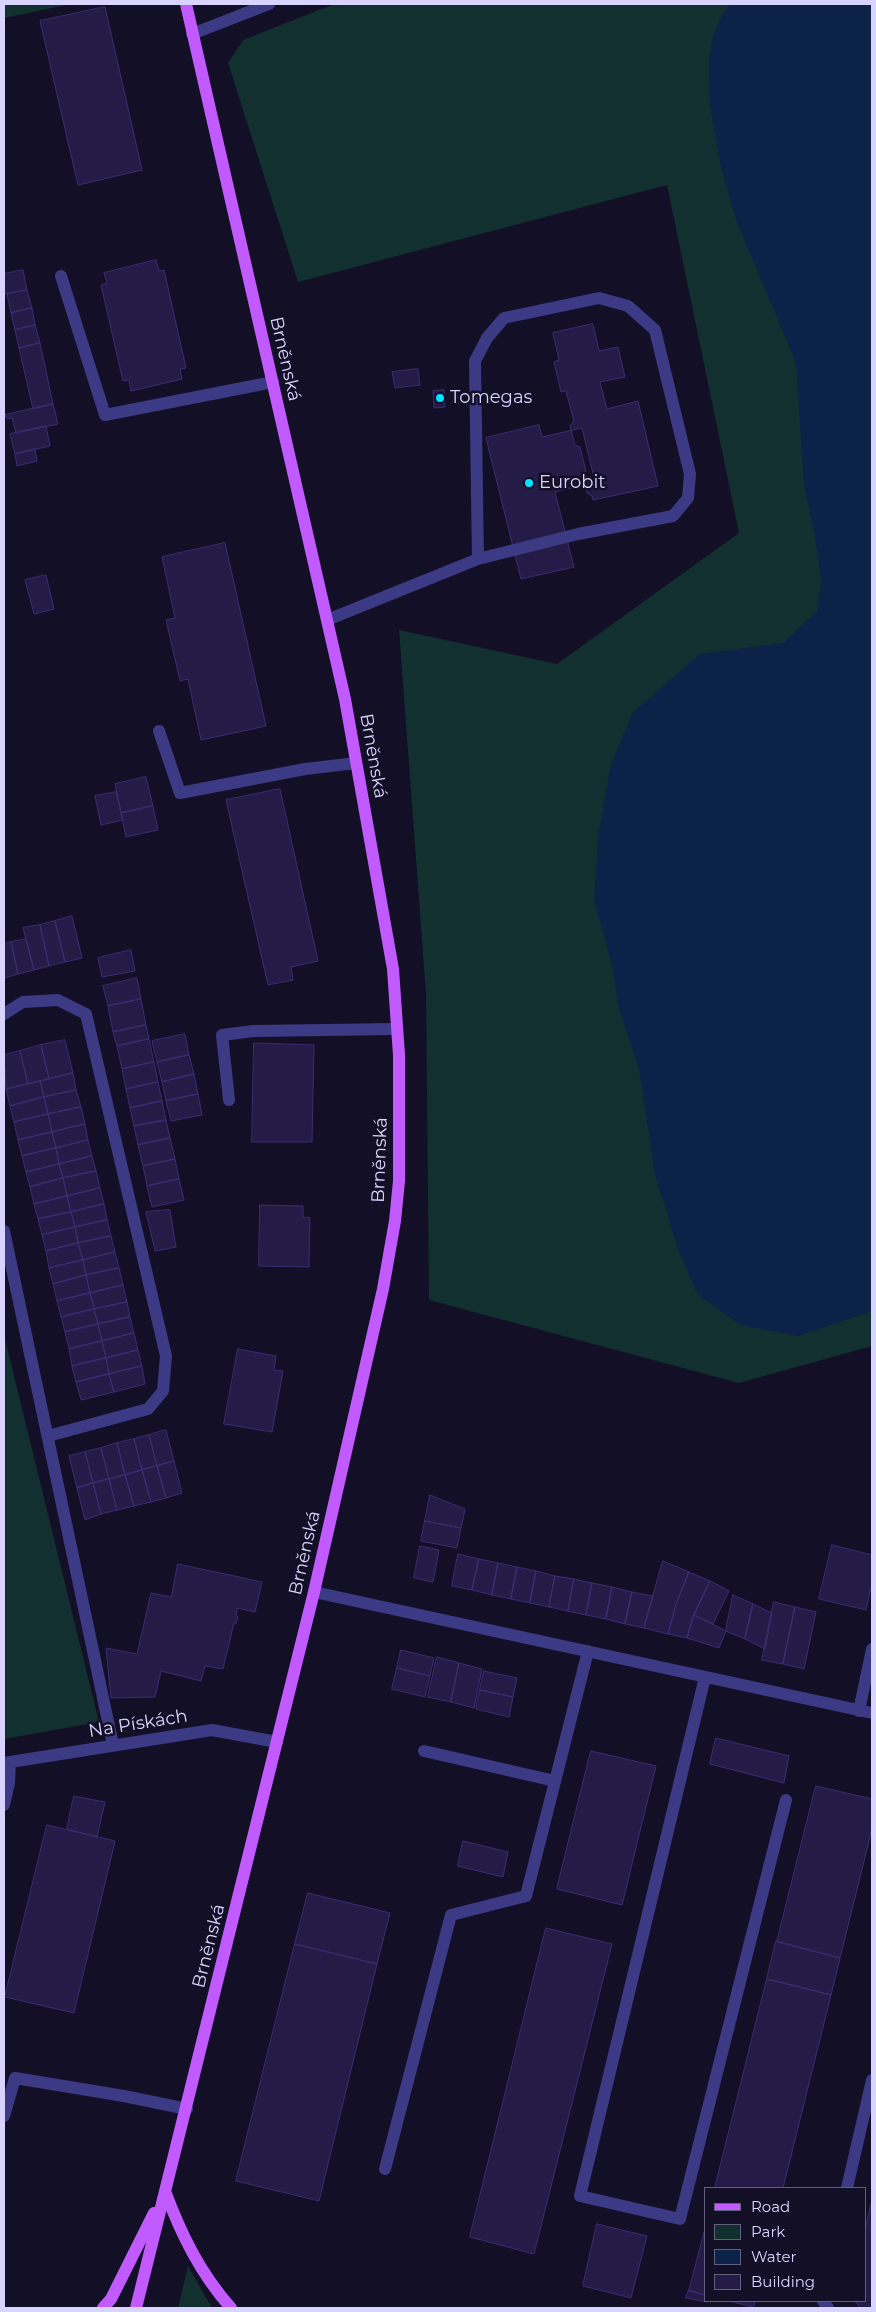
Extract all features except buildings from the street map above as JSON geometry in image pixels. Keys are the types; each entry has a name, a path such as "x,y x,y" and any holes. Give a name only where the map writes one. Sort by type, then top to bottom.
{"main road":[{"name":"Brněnská","path":"136,2308 187,2110 314,1592 370,1350 395,1221 399,1181 400,1138 397,1029 393,969 356,763 328,620 186,4"},
{"path":"103,2308 111,2299 165,2191"},
{"path":"165,2191 178,2228 196,2262 231,2308"}],"street":[{"path":"192,34 269,4"},
{"path":"61,276 105,415 273,382"},
{"path":"328,620 478,559 578,534 673,516 688,498 690,474 655,330 628,306 599,298 504,318 487,338 475,361 478,559"},
{"path":"159,731 180,793 305,769 356,763"},
{"path":"4,1014 23,1002 58,1000 86,1014 166,1356 163,1392 148,1409 48,1436"},
{"path":"229,1100 222,1036 254,1032 397,1029"},
{"path":"4,1231 113,1745"},
{"path":"314,1592 872,1713"},
{"path":"859,1710 872,1649"},
{"path":"386,2169 450,1915 526,1896 588,1651"},
{"path":"705,1677 580,2196 680,2219 786,1800"},
{"name":"Na Pískách","path":"7,1763 212,1730 277,1742"},
{"path":"424,1751 555,1780"},
{"path":"4,1806 9,1783 7,1763"},
{"path":"4,2116 15,2078 124,2096 187,2110"},
{"path":"847,2187 872,2080"}],"green space":[{"path":"4,4 72,4 4,18"},
{"path":"334,4 872,4 872,1346 739,1383 429,1300 426,993 399,630 557,664 739,533 667,185 298,282 228,63 243,40"},
{"path":"4,1335 99,1722 4,1739"},
{"path":"188,2266 212,2308 178,2308"}],"water":[{"path":"730,4 872,4 872,1311 798,1336 741,1325 698,1295 679,1252 655,1175 639,1069 618,1006 613,968 594,900 598,836 611,764 633,712 700,654 783,643 817,611 821,582 816,542 804,484 796,363 736,220 720,163 710,105 709,60 713,36 722,15"}],"place":[{"name":"Tomegas","path":"440,398"},
{"name":"Eurobit","path":"529,483"}]}
